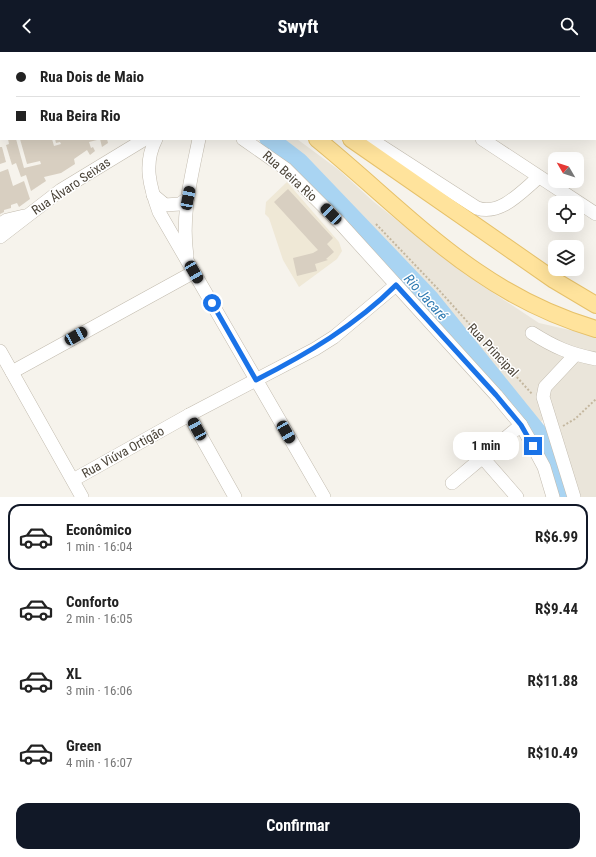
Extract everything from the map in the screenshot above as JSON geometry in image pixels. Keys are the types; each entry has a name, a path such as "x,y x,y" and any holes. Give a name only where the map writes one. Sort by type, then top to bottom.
{"main road":[{"path":"318,140 424,232 473,270 518,298 539,308 596,329"},
{"path":"352,140 570,289 596,305"}],"street":[{"name":"Rua Álvaro Seixas","path":"0,237 61,190 143,140"},
{"path":"156,140 150,154 148,167 152,193 166,227 191,267 324,497"},
{"path":"189,140 196,156"},
{"path":"191,267 184,230 188,198 199,140"},
{"name":"Rua Beira Rio","path":"244,140 286,169 340,223 486,383 521,425 544,467 553,497"},
{"path":"372,140 477,208 483,210 497,208 511,200 539,177"},
{"path":"484,140 596,214"},
{"path":"152,193 165,205 180,204 188,198"},
{"path":"0,224 7,220 29,214"},
{"path":"12,372 191,267"},
{"name":"Rua Viúva Ortigão","path":"73,480 189,415 316,349 334,337 396,285"},
{"path":"532,333 575,355 596,359"},
{"path":"0,351 82,497"},
{"path":"574,497 561,449 553,432 543,397 545,387 575,355"},
{"path":"189,415 235,497"},
{"path":"452,483 521,425"},
{"path":"483,458 518,497"}],"path":[{"name":"Rua Principal","path":"376,224 438,289 533,396"},
{"path":"553,432 575,419 596,399"}],"shaded area":[{"path":"258,140 298,140 339,170 374,202 466,275 539,323 596,336 596,497 573,497 547,417 538,424 525,409 514,419 477,377 491,365 466,341 455,351 414,307 425,291 377,240 323,196 295,167"},
{"path":"287,182 339,242 342,251 337,259 299,287 283,260 269,218 265,214 266,202"}],"building":[{"path":"8,140 16,140 24,168 41,164 40,161 27,164 20,140 52,140 54,146 61,144 60,142 56,143 55,140 97,140 89,142 91,148 93,147 95,151 90,155 87,150 74,159 75,164 61,173 44,177 46,181 31,191 26,175 21,177 16,163 12,165 6,145 9,144"},
{"path":"100,140 107,140 108,143 102,147"},
{"path":"0,147 2,147 6,162 0,164"},
{"path":"8,169 13,186 24,181 30,199 19,207 17,203 11,205 11,208 4,210 4,212 0,214 0,172"},
{"path":"288,189 333,238 327,244 334,252 326,259 328,260 315,264 317,271 297,276 293,258 313,253 318,250 274,202"}],"waterway":[{"name":"Rio Jacaré","path":"270,140 299,162 429,298 542,438 566,497"}],"route":[{"path":"212,303 256,380 316,349 334,337 396,285 496,395 521,425 533,446"}]}
